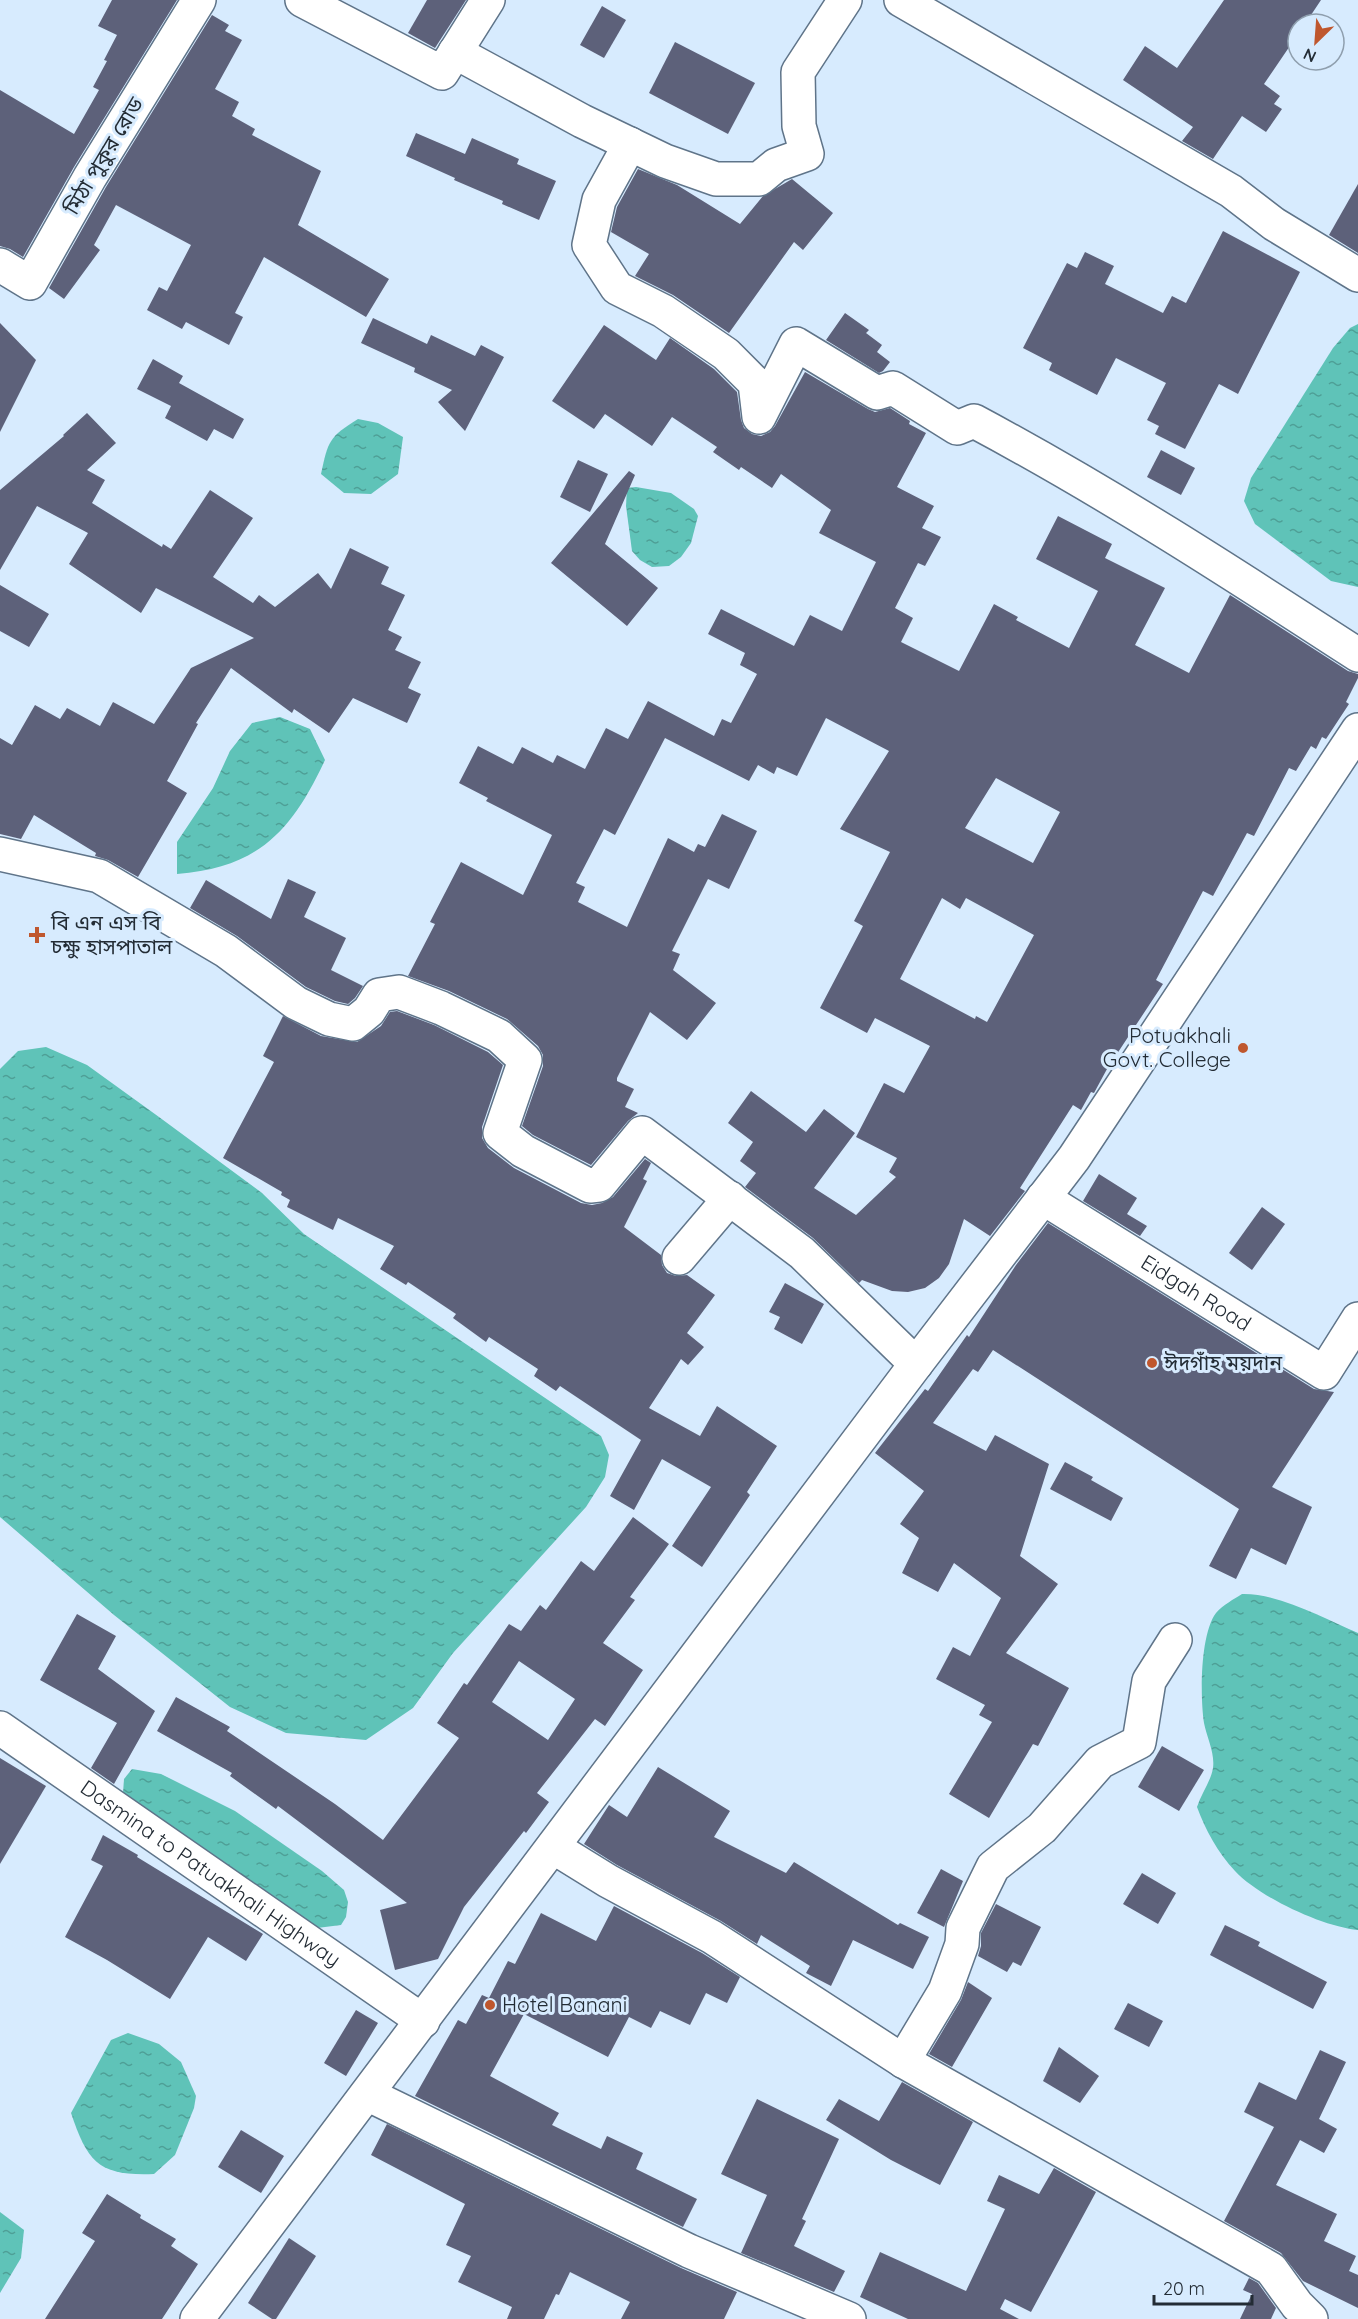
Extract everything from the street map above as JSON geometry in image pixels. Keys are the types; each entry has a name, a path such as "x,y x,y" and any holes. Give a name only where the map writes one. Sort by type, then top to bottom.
{"street":[{"name":"মিঠা পুকুর রোড","path":"0,265 30,283 90,177 199,0"},
{"path":"302,0 442,73 489,0"},
{"path":"455,52 582,121 665,161 716,178 759,179 776,165 807,154 799,126 798,72 845,0"},
{"path":"901,0 1231,191 1274,224 1358,275"},
{"path":"630,144 599,200 589,245 617,288 663,311 726,354 755,383 759,417 796,344 877,393 893,388 957,428 975,421 1034,453 1199,551 1358,655"},
{"path":"197,2319 1081,1148 1358,730"},
{"path":"0,854 99,876 226,951 296,1003 329,1019 353,1023 369,1011 379,995 399,992 441,1008 499,1036 525,1060 500,1133 523,1151 590,1186 599,1185 642,1133 802,1253 916,1364"},
{"path":"679,1258 730,1198"},
{"name":"Eidgah Road","path":"1044,1198 1324,1374 1358,1319"},
{"path":"903,2061 945,1991 962,1944 963,1928 993,1867 1042,1828 1100,1762 1139,1742 1149,1681 1175,1640"},
{"name":"Dasmina to Patuakhali Highway","path":"0,1728 423,2021"},
{"path":"553,1847 608,1881 712,1937 903,2061 1271,2269 1297,2305 1311,2319"},
{"path":"367,2094 689,2251 832,2316"}],"water":[{"path":"1358,324 1358,587 1331,581 1255,524 1244,501 1251,478 1333,348 1350,328"},
{"path":"358,419 378,423 403,437 398,474 371,494 344,493 321,474 331,441"},
{"path":"636,487 671,493 694,509 698,516 691,543 681,557 669,566 652,567 640,560 632,551 626,506 627,488"},
{"path":"280,717 310,729 325,760 299,807 285,826 251,854 230,864 177,874 177,842 213,788 230,751 252,723"},
{"path":"46,1047 87,1065 262,1193 304,1234 601,1436 609,1455 605,1477 586,1507 453,1653 413,1708 366,1740 286,1733 230,1707 114,1615 0,1517 0,1069 18,1051"},
{"path":"1242,1594 1286,1602 1358,1633 1358,1930 1310,1917 1259,1891 1229,1864 1208,1832 1197,1807 1213,1768 1212,1751 1204,1723 1202,1698 1202,1666 1207,1635 1216,1613"},
{"path":"132,1769 161,1774 235,1811 322,1871 344,1890 348,1902 346,1917 341,1925 317,1928 123,1793 124,1779"},
{"path":"128,2033 159,2044 181,2062 196,2096 194,2108 175,2155 154,2174 121,2172 108,2169 99,2163 90,2155 71,2113 111,2040"},
{"path":"0,2212 24,2230 21,2258 0,2293"}],"building":[{"path":"112,0 177,0 74,167 23,257 0,246 0,90 74,134 99,90 93,87 107,61 104,60 117,35 98,26"},
{"path":"427,0 466,0 435,48 408,33"},
{"path":"1224,0 1321,0 1313,12 1286,12 1286,52 1264,84 1280,96 1274,104 1282,109 1266,132 1242,116 1213,159 1182,141 1193,127 1123,80 1145,46 1177,68"},
{"path":"602,6 626,20 604,58 580,45"},
{"path":"212,15 229,25 225,31 242,40 215,89 239,102 232,116 255,129 252,135 321,171 298,225 389,279 366,317 264,257 235,313 243,317 229,345 186,322 182,329 147,310 159,287 167,291 191,245 116,205 94,245 100,250 64,299 49,288 106,187"},
{"path":"675,42 755,83 728,134 649,93"},
{"path":"416,133 465,154 472,138 519,159 517,164 556,181 539,220 406,156"},
{"path":"638,169 677,185 740,224 763,196 792,179 833,213 803,250 794,242 729,333 673,295 635,276 649,254 611,232 617,207"},
{"path":"1358,184 1358,253 1329,235"},
{"path":"1223,231 1300,272 1238,394 1219,384 1185,449 1155,434 1159,426 1147,420 1166,383 1116,358 1097,395 1049,370 1052,363 1023,348 1067,263 1077,268 1085,252 1114,266 1105,284 1163,313 1172,296 1186,303"},
{"path":"845,313 869,330 866,333 882,345 877,352 890,362 883,371 879,373 826,340"},
{"path":"373,318 427,344 431,335 475,356 481,345 504,357 465,431 438,402 452,390 414,372 415,368 361,343"},
{"path":"0,323 36,360 0,432"},
{"path":"604,325 656,360 670,338 714,369 737,392 741,420 744,428 752,434 761,436 770,432 805,372 868,409 875,412 890,408 910,421 909,424 926,433 897,487 934,506 922,528 941,537 925,566 918,563 895,608 913,618 901,642 959,671 994,604 1018,617 1016,620 1069,648 1098,591 1036,559 1058,516 1112,544 1105,558 1165,588 1135,645 1189,673 1230,595 1348,671 1358,674 1346,702 1349,704 1326,739 1322,737 1316,749 1311,746 1296,771 1289,768 1254,836 1247,833 1213,896 1203,891 1156,980 1163,984 1107,1069 1094,1093 1091,1092 1081,1110 1073,1105 1020,1188 1025,1191 990,1236 964,1219 949,1264 939,1278 925,1288 908,1292 892,1291 862,1280 859,1283 813,1238 745,1187 756,1173 740,1161 753,1142 728,1123 751,1091 806,1132 824,1109 855,1133 814,1188 856,1215 896,1177 889,1172 897,1158 856,1137 884,1083 904,1093 930,1046 875,1018 867,1033 820,1008 863,926 854,921 890,852 840,829 889,751 826,718 797,776 777,767 774,774 758,765 749,781 665,738 615,835 604,829 576,883 585,887 578,902 627,927 668,838 694,852 698,844 705,847 722,814 757,831 729,889 708,879 672,951 680,954 673,970 716,1003 687,1040 650,1012 617,1078 617,1081 634,1089 625,1107 638,1113 628,1121 591,1165 533,1135 522,1126 543,1066 543,1055 538,1046 507,1019 449,991 408,976 435,924 430,922 461,862 523,895 552,835 486,801 488,798 459,783 478,746 513,764 522,747 553,763 557,755 585,769 606,728 628,739 648,701 714,736 722,719 731,723 757,674 740,665 745,653 708,634 721,609 794,646 810,615 842,631 876,562 819,533 831,510 781,474 772,488 741,467 739,470 713,452 717,447 672,417 652,446 605,414 594,429 552,401","holes":["996,778 1060,812 1033,863 965,828","942,898 960,909 966,898 1034,935 987,1022 976,1016 975,1019 900,979"]},
{"path":"153,359 183,376 179,383 244,419 233,439 214,429 207,441 165,418 171,406 137,389"},
{"path":"87,413 116,443 87,470 105,480 92,503 162,547 163,544 171,549 210,490 253,518 213,577 253,603 259,595 275,607 318,573 331,589 350,548 389,567 381,584 405,595 388,630 402,637 395,650 421,662 408,688 421,694 407,723 353,698 329,733 294,709 292,713 231,668 196,723 198,724 167,781 187,793 138,877 108,860 95,856 96,853 34,815 21,839 0,834 0,738 12,745 35,705 60,719 67,708 100,726 113,702 154,724 191,668 254,638 156,588 141,613 69,564 88,533 37,506 0,570 0,490 64,436"},
{"path":"1161,450 1195,468 1181,495 1147,477"},
{"path":"578,460 608,474 590,512 560,497"},
{"path":"629,471 635,475 605,544 658,588 627,626 551,563"},
{"path":"0,585 49,614 29,647 0,631"},
{"path":"288,879 316,892 304,917 346,938 331,970 363,986 348,1004 335,1001 306,987 237,936 190,908 206,880 271,919"},
{"path":"397,1011 434,1025 488,1052 503,1065 482,1127 482,1138 488,1148 514,1168 581,1203 592,1205 613,1197 645,1159 651,1163 643,1179 647,1181 624,1227 661,1255 662,1265 667,1273 676,1276 687,1275 715,1295 687,1333 704,1347 688,1365 681,1359 649,1408 700,1436 717,1406 777,1446 747,1492 750,1495 702,1567 672,1546 711,1487 662,1459 634,1510 610,1496 641,1440 560,1386 556,1391 534,1376 538,1369 489,1337 486,1342 453,1318 456,1314 408,1282 406,1285 380,1269 394,1246 338,1218 333,1230 287,1207 290,1200 281,1195 282,1192 223,1158 274,1062 263,1056 283,1016 321,1036 357,1042 381,1026 390,1012"},
{"path":"1099,1174 1137,1198 1127,1214 1147,1226 1140,1236 1083,1201"},
{"path":"1262,1207 1285,1224 1252,1270 1229,1253"},
{"path":"1048,1223 1314,1389 1334,1392 1272,1487 1312,1507 1286,1565 1251,1548 1236,1579 1209,1566 1239,1509 993,1350 978,1372 973,1369 933,1423 986,1451 995,1435 1049,1464 1020,1556 1058,1584 1006,1653 1069,1688 1038,1746 1033,1744 989,1818 949,1794 992,1722 979,1715 985,1705 936,1679 953,1647 970,1656 1001,1598 954,1563 938,1592 902,1573 919,1538 900,1524 924,1491 875,1453 925,1389 928,1391 967,1335 969,1337 1016,1265"},
{"path":"785,1283 824,1304 802,1344 774,1329 780,1317 769,1312"},
{"path":"1065,1462 1093,1477 1091,1480 1123,1498 1111,1521 1050,1489"},
{"path":"633,1517 669,1544 630,1597 635,1600 603,1643 643,1670 605,1726 595,1719 537,1793 549,1802 464,1907 438,1959 395,1970 380,1910 407,1903 278,1806 276,1809 230,1776 232,1773 157,1731 176,1697 230,1727 227,1731 335,1804 383,1840 459,1738 437,1723 464,1683 467,1685 509,1624 521,1631 540,1605 546,1610 581,1561 594,1571","holes":["519,1661 575,1699 548,1740 492,1702"]},
{"path":"77,1614 116,1636 98,1669 155,1711 114,1784 91,1768 117,1723 40,1680"},
{"path":"1162,1746 1204,1770 1179,1811 1138,1787"},
{"path":"0,1758 46,1786 0,1864"},
{"path":"658,1767 730,1811 714,1837 786,1873 794,1862 898,1925 900,1923 929,1937 913,1969 853,1940 831,1986 806,1973 810,1966 761,1935 757,1944 721,1921 617,1865 584,1844 609,1805 627,1817"},
{"path":"103,1835 263,1934 246,1961 208,1937 170,1999 65,1937 103,1866 91,1860"},
{"path":"941,1869 963,1881 944,1927 917,1913"},
{"path":"1142,1873 1176,1893 1158,1924 1123,1904"},
{"path":"996,1904 1041,1927 1021,1966 1013,1962 1007,1972 978,1956 981,1933"},
{"path":"614,1906 702,1953 740,1977 727,2003 706,1993 690,2025 660,2011 651,2028 629,2017 608,2057 524,2014 490,2076 559,2113 552,2125 601,2149 607,2136 643,2153 636,2169 697,2199 683,2227 415,2096 458,2020 466,2024 482,1995 489,1998 508,1961 515,1964 541,1913 596,1941"},
{"path":"1225,1925 1260,1942 1258,1946 1327,1982 1313,2009 1210,1955"},
{"path":"968,1982 992,1998 952,2067 929,2054 961,2000"},
{"path":"1128,2003 1163,2021 1149,2047 1114,2029"},
{"path":"356,2010 378,2023 346,2076 324,2063"},
{"path":"1059,2047 1099,2076 1080,2103 1043,2081"},
{"path":"1320,2050 1346,2062 1319,2119 1337,2129 1324,2153 1300,2140 1276,2185 1337,2214 1324,2241 1356,2256 1349,2271 1358,2275 1358,2308 1303,2281 1281,2253 1224,2221 1274,2127 1244,2112 1259,2082 1296,2100"},
{"path":"902,2082 973,2122 940,2185 891,2160 826,2120 839,2099 879,2121"},
{"path":"757,2099 839,2139 802,2219 806,2221 794,2246 845,2271 834,2292 741,2253 767,2195 721,2174"},
{"path":"387,2124 681,2268 737,2292 724,2319 621,2319 630,2302 570,2272 544,2319 507,2319 512,2307 458,2282 471,2256 446,2245 465,2204 371,2155"},
{"path":"241,2130 284,2156 261,2193 218,2167"},
{"path":"1054,2168 1096,2192 1031,2312 1005,2299 1000,2309 1019,2319 908,2319 860,2297 880,2252 966,2291 1005,2209 987,2201 999,2175 1039,2194"},
{"path":"107,2194 141,2215 140,2218 176,2239 171,2246 198,2264 162,2319 45,2319 95,2241 82,2233"},
{"path":"289,2238 316,2256 276,2319 272,2319 248,2303"},
{"path":"1249,2278 1258,2283 1276,2308 1271,2319 1240,2319 1252,2294 1243,2290"}],"place":[{"name":"বি এন এস বি চক্ষু হাসপাতাল","path":"37,935"},
{"name":"Potuakhali Govt. College","path":"1243,1048"},
{"name":"ঈদগাঁহ ময়দান","path":"1152,1363"},
{"name":"Hotel Banani","path":"490,2005"}]}
